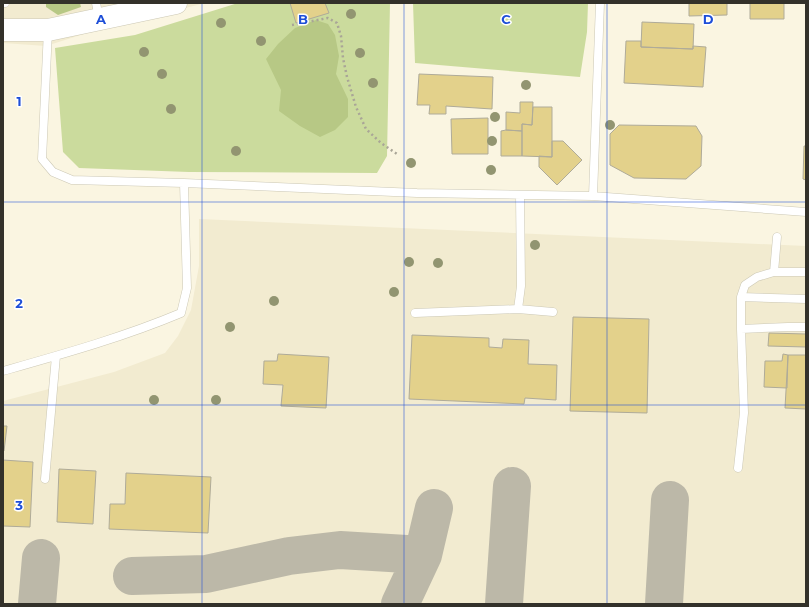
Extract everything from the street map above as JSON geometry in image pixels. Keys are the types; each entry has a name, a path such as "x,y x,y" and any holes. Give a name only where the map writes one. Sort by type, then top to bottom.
{"street":[{"path":"3,30 48,30 98,11 176,3"}],"lane":[{"path":"593,196 600,3"},
{"path":"48,30 42,159 53,172 72,180 184,182 417,193 593,196 806,212"},
{"path":"3,371 56,356 158,323 181,313 187,288 184,182"},
{"path":"518,309 521,286 520,195"},
{"path":"774,272 776,237"},
{"path":"738,468 744,413 741,297 745,285 757,277 774,272 806,272"},
{"path":"741,297 806,299"},
{"path":"415,313 518,309 553,312"},
{"path":"741,329 806,327"},
{"path":"45,479 56,356"}],"path":[{"path":"292,25 328,18 337,23 341,36 343,58 347,77 356,107 366,129 380,143 397,154"}],"shaded area":[{"path":"3,3 205,3 87,33 46,46 3,43"},
{"path":"199,219 806,246 806,604 3,604 3,401 114,372 165,353 178,336 191,310 199,266"}],"green space":[{"path":"46,3 80,3 81,7 58,15 46,7"},
{"path":"238,3 390,3 387,156 377,173 189,172 79,168 63,152 55,48 135,35"},
{"path":"413,3 588,3 587,32 580,77 415,63"},
{"path":"316,20 328,24 335,35 339,56 336,74 348,99 348,117 335,130 320,137 300,126 279,111 281,90 266,59 278,44 295,28"}],"building":[{"path":"290,3 325,3 329,13 296,23"},
{"path":"689,3 727,3 727,15 689,16"},
{"path":"750,3 784,3 784,19 750,19"},
{"path":"642,22 694,24 693,49 641,47"},
{"path":"626,41 641,41 641,47 693,49 693,46 706,47 703,87 624,83"},
{"path":"419,74 493,77 492,109 446,106 446,114 429,114 430,105 417,105"},
{"path":"520,102 533,102 532,125 522,124 522,131 506,130 506,112 520,113"},
{"path":"533,107 552,107 552,157 522,156 522,124 532,125"},
{"path":"488,118 488,154 452,154 451,119"},
{"path":"619,125 696,126 702,136 701,166 686,179 634,178 610,165 610,134"},
{"path":"501,131 522,131 522,156 501,156"},
{"path":"552,141 563,141 582,160 557,185 539,167 539,156 552,157"},
{"path":"804,146 806,146 806,180 803,179"},
{"path":"573,317 649,319 647,413 570,411"},
{"path":"769,333 806,334 806,347 768,346"},
{"path":"412,335 489,338 489,347 502,348 503,339 529,340 528,364 557,365 556,400 525,398 524,404 409,399"},
{"path":"278,354 329,357 326,408 281,406 283,385 263,384 264,361 277,361"},
{"path":"783,354 788,355 787,388 764,387 765,361 782,361"},
{"path":"788,355 806,355 806,409 785,408"},
{"path":"3,426 7,426 4,451 3,450"},
{"path":"3,460 33,462 30,527 3,526"},
{"path":"59,469 96,471 93,524 57,522"},
{"path":"126,473 211,477 208,533 109,529 110,504 125,504"}],"taxiway":[{"path":"504,604 512,486"},
{"path":"664,604 670,500"},
{"path":"400,604 423,555 434,508"},
{"path":"132,576 206,574 289,556 340,550 423,555"},
{"path":"37,604 41,558"}]}
